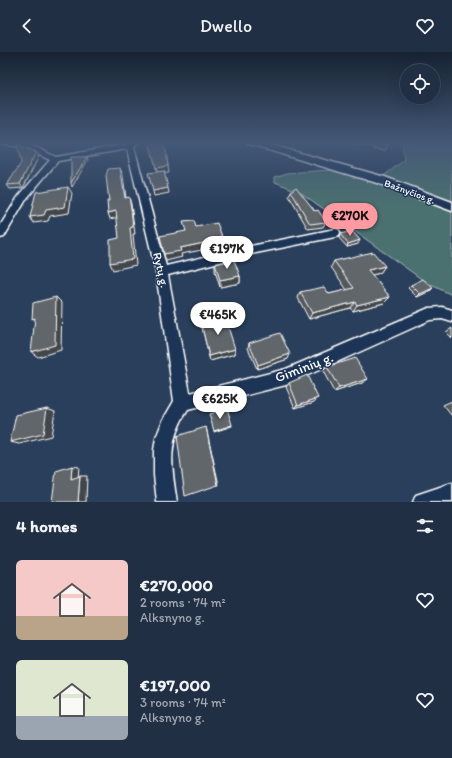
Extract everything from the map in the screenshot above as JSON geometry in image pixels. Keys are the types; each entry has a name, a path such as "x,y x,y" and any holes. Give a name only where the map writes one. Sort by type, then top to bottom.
{"main road":[{"name":"Bažnyčios g.","path":"323,163 380,180 452,207"}],"street":[{"path":"0,234 23,197 52,163"},
{"name":"Rytų g.","path":"136,163 162,272 183,403"},
{"path":"162,272 251,250 336,233"},
{"name":"Giminių g.","path":"183,403 286,377 429,314 442,313 452,316"},
{"path":"167,502 162,472 163,440 168,424 183,403"},
{"path":"423,502 452,493"}],"green space":[{"path":"400,163 452,163 452,295 427,283 300,192 275,182 275,177 287,173 330,170 376,182"}],"building":[{"path":"21,163 30,163 20,184 7,185"},
{"path":"71,163 83,163 71,183"},
{"path":"155,163 168,163 168,166 156,168"},
{"path":"120,168 125,198 129,197 131,208 133,227 130,228 133,259 110,263 110,240 119,238 116,211 108,213 107,201 109,201 106,176 108,169"},
{"path":"164,171 168,188 153,191 148,173"},
{"path":"68,187 65,207 46,210 44,215 30,217 36,192"},
{"path":"296,187 315,211 318,210 326,222 310,224 291,191"},
{"path":"194,221 196,227 217,223 223,239 180,248 181,251 164,254 160,236 186,231 183,222"},
{"path":"352,231 360,240 348,244 340,234"},
{"path":"373,252 385,266 368,270 390,297 357,305 355,302 312,313 300,292 324,287 329,294 354,288 334,261"},
{"path":"234,260 240,276 220,280 215,264"},
{"path":"423,279 433,288 420,294 411,285"},
{"path":"56,297 55,345 31,352 35,318 32,319 33,303"},
{"path":"225,317 235,349 209,356 201,323"},
{"path":"280,333 290,354 258,365 249,343"},
{"path":"355,358 368,379 339,388 327,367"},
{"path":"307,375 318,398 298,405 289,383"},
{"path":"47,408 43,434 10,442 16,415"},
{"path":"227,408 232,425 214,431 209,414"},
{"path":"206,427 218,485 185,496 177,436"},
{"path":"72,466 71,479 80,476 78,502 52,502 56,471"}]}
